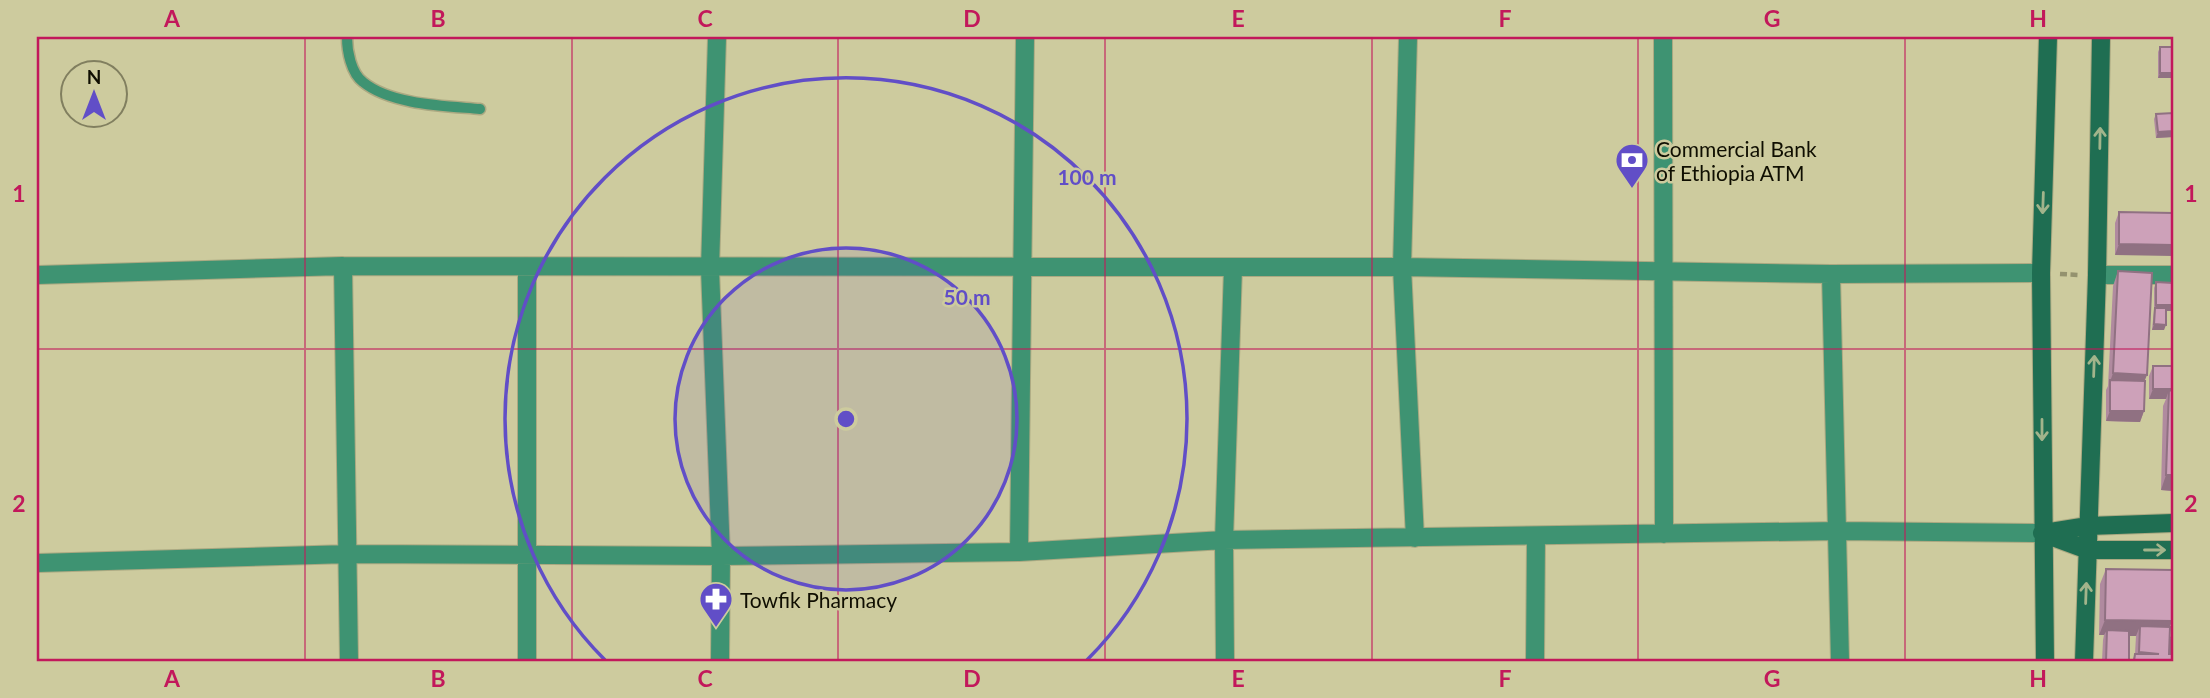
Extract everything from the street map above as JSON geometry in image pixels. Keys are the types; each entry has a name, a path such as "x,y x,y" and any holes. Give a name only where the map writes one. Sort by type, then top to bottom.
{"main road":[{"path":"2045,661 2041,273 2048,37"},
{"path":"2084,661 2097,275 2101,37"},
{"path":"2042,533 2088,526 2173,523"},
{"path":"2042,533 2088,550 2173,550"}],"street":[{"path":"717,37 710,269 721,556 720,661"},
{"path":"1019,552 1026,37"},
{"path":"1408,37 1402,267 1415,538"},
{"path":"1663,37 1664,534"},
{"path":"37,275 343,266 710,269 1402,267 1831,274 2041,273"},
{"path":"343,266 349,661"},
{"path":"527,268 527,661"},
{"path":"1225,661 1224,540 1233,268"},
{"path":"1831,274 1840,661"},
{"path":"2097,275 2173,275"},
{"path":"37,563 349,554 721,556 1019,552 1224,540 1838,531 2042,533"},
{"path":"1535,661 1536,536"}],"lane":[{"path":"347,37 347,54 362,82 407,102 480,109"}],"path":[{"path":"2041,273 2097,275"}],"building":[{"path":"2160,47 2173,47 2173,73 2160,73"},
{"path":"2173,113 2173,131 2158,132 2156,114"},
{"path":"2119,212 2173,213 2173,245 2119,244"},
{"path":"2118,271 2152,273 2147,375 2113,373"},
{"path":"2156,282 2173,283 2173,305 2156,305"},
{"path":"2155,308 2166,308 2166,325 2154,324"},
{"path":"2153,366 2173,366 2173,389 2153,389"},
{"path":"2110,380 2145,381 2144,411 2110,411"},
{"path":"2169,390 2173,391 2173,475 2166,475"},
{"path":"2106,569 2173,570 2172,621 2105,620"},
{"path":"2140,626 2170,627 2169,654 2173,654 2173,661 2134,661 2135,654 2159,654 2139,652"},
{"path":"2107,630 2129,631 2129,661 2106,661"},
{"path":"2173,637 2173,654 2170,654 2170,638"}],"place":[{"name":"Commercial Bank of Ethiopia ATM","path":"1632,190"},
{"name":"Towfik Pharmacy","path":"716,629"}]}
